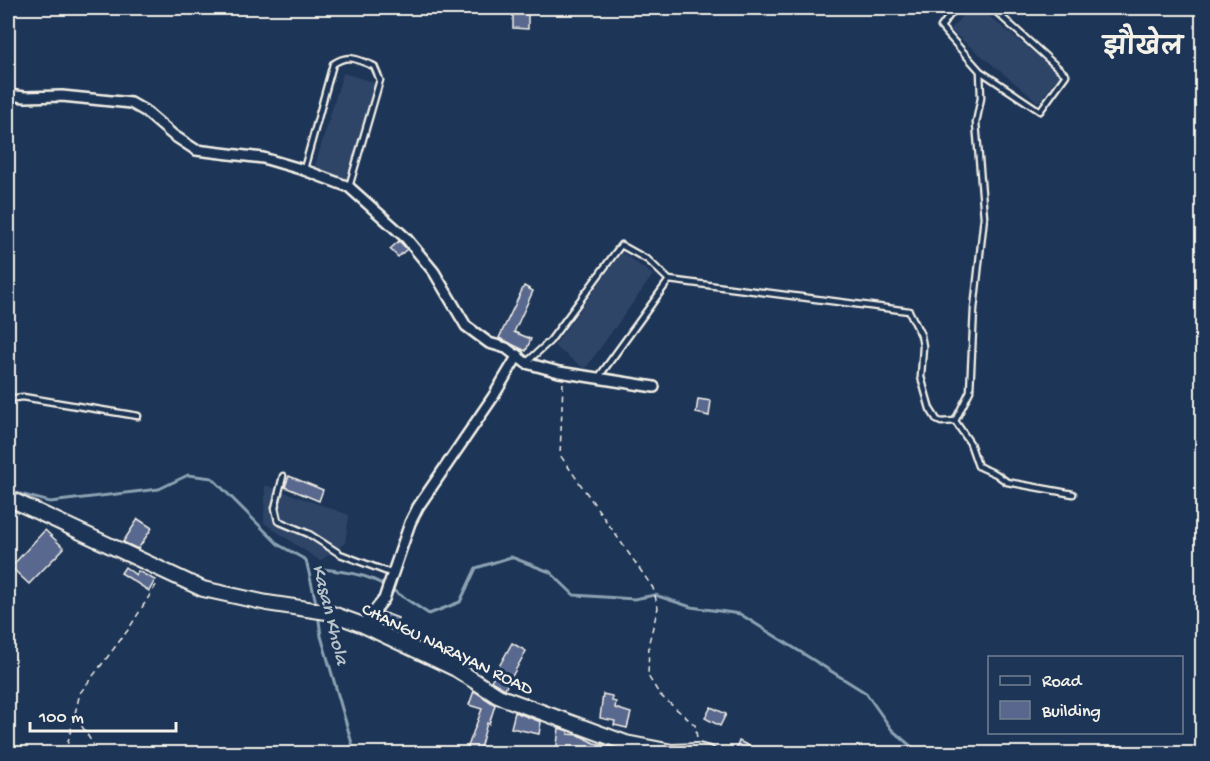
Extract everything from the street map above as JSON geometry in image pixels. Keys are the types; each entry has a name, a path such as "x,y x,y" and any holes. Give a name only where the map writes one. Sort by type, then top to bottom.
{"main road":[{"name":"CHANGU NARAYAN ROAD","path":"8,498 203,590 327,612 363,625 456,669 498,696 626,743 672,752 703,752"}],"street":[{"path":"8,95 62,96 131,103 196,150 263,158 349,187 406,238 434,272 466,326 489,343 506,348 526,363 564,373 654,387"},
{"path":"363,625 384,599 418,507 493,398 518,356"}],"lane":[{"path":"955,8 941,27 980,71 1040,111 1066,75 992,8"},
{"path":"304,170 333,64 342,58 374,66 380,80 349,187"},
{"path":"955,421 970,391 974,309 984,217 976,123 981,98 980,71"},
{"path":"526,363 550,341 621,244 648,260 669,280 909,311 921,335 923,346 921,377 930,409 941,422 955,421"},
{"path":"598,378 669,280"},
{"path":"8,399 23,397 138,416"},
{"path":"955,421 970,443 978,466 1007,482 1073,494"},
{"path":"283,476 275,508 278,521 309,534 340,554 393,574"}],"path":[{"path":"564,373 560,455 653,588 658,608 649,642 648,676 660,695 695,725 703,752"},
{"path":"65,753 80,693 128,630 165,571"},
{"path":"75,716 97,753"}],"shaded area":[{"path":"969,8 979,8 1061,75 1038,102 950,30"},
{"path":"343,73 376,83 348,179 314,169"},
{"path":"622,252 653,275 585,369 554,346"},
{"path":"265,485 349,515 345,543 320,561 264,523"}],"building":[{"path":"513,13 528,14 528,29 513,28"},
{"path":"399,241 407,249 398,257 390,249"},
{"path":"524,286 533,291 514,332 531,339 526,351 499,338"},
{"path":"698,399 711,401 709,416 696,413"},
{"path":"289,476 323,490 319,501 285,487"},
{"path":"138,519 152,528 138,549 123,542"},
{"path":"45,530 64,548 29,584 11,567"},
{"path":"125,567 136,575 138,571 155,580 149,591 121,573"},
{"path":"382,612 398,618 393,629 375,621"},
{"path":"512,643 526,651 505,689 491,681"},
{"path":"474,691 495,705 479,752 467,749 482,709 469,705"},
{"path":"603,694 612,696 612,701 616,702 615,708 631,713 627,728 614,725 615,721 600,718"},
{"path":"711,707 726,714 720,726 705,718"},
{"path":"515,712 541,722 539,734 511,728"},
{"path":"559,728 568,731 568,734 579,735 594,743 609,746 608,753 556,753"},
{"path":"739,741 764,753 735,752"}],"waterway":[{"name":"Kasan Khola","path":"8,491 50,502 159,489 188,475 212,478 279,545 306,560 317,607"},
{"path":"391,589 429,614 460,602 476,568 511,557 550,572 574,595 634,599 655,595 691,607 740,614 866,693 892,730 920,754"},
{"path":"321,569 362,576 385,586"},
{"name":"Kasan Khola","path":"318,613 321,636 355,754"}],"district":[{"name":"झौखेल","path":"1143,46"}]}
